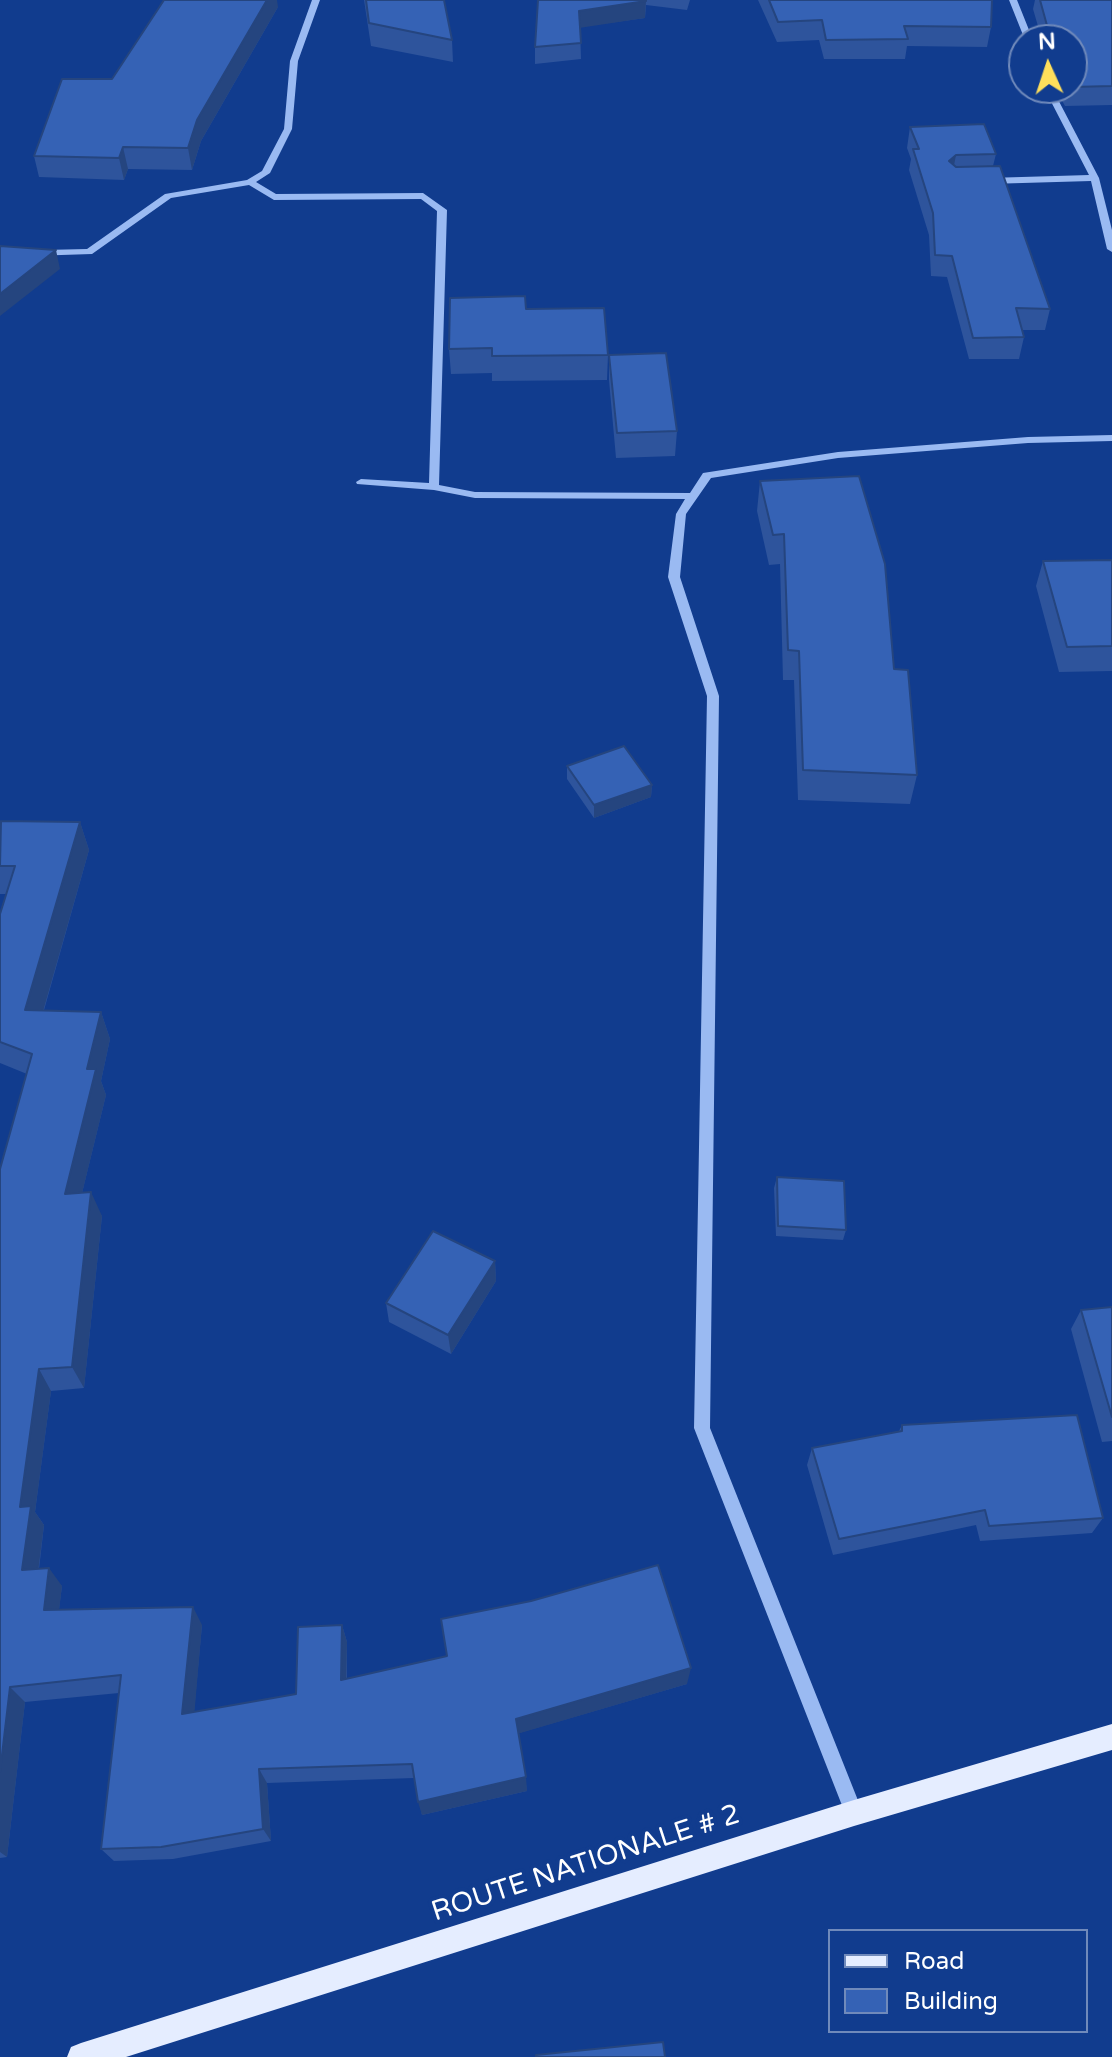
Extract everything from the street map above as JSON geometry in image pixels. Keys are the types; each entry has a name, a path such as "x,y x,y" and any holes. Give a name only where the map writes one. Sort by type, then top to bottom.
{"main road":[{"name":"ROUTE NATIONALE # 2","path":"81,2057 854,1813 1112,1737"}],"street":[{"path":"0,254 89,252 168,196 250,182 266,173 288,129 294,61 316,0"},
{"path":"1013,0 1023,24"},
{"path":"1056,104 1095,178 1112,249"},
{"path":"984,181 1095,178"},
{"path":"250,182 274,197 423,196 442,210 434,487"},
{"path":"854,1813 702,1428 713,696 674,577 681,514 707,475 838,455 1028,440 1112,438"},
{"path":"361,482 434,487 475,495 693,496"}],"building":[{"path":"164,0 267,0 197,120 188,148 123,147 119,158 34,156 62,79 112,79"},
{"path":"366,0 444,0 452,40 369,23"},
{"path":"538,0 646,1 579,11 581,43 535,47"},
{"path":"769,0 992,0 991,27 904,26 908,39 826,40 822,20 778,22"},
{"path":"1040,0 1112,0 1112,86 1088,87 1088,24 1047,24"},
{"path":"984,124 996,154 956,155 949,161 956,167 1000,166 1050,309 1016,308 1024,337 973,338 952,256 935,255 933,213 913,149 919,149 910,127"},
{"path":"0,246 56,250 0,294"},
{"path":"525,296 526,309 604,308 608,355 492,356 492,348 449,349 450,298"},
{"path":"666,353 677,431 617,433 609,355"},
{"path":"859,476 885,564 894,669 908,670 917,775 803,770 799,651 788,650 784,534 773,535 760,481"},
{"path":"1112,560 1112,646 1067,647 1043,561"},
{"path":"624,746 652,785 594,805 567,766"},
{"path":"1,821 80,822 25,1010 101,1012 87,1069 96,1069 65,1194 91,1192 72,1367 39,1369 20,1507 31,1506 22,1570 49,1568 44,1610 193,1607 182,1714 296,1694 298,1627 342,1625 341,1680 447,1656 441,1619 531,1601 658,1565 691,1668 516,1719 526,1777 418,1802 412,1764 259,1769 263,1829 161,1847 101,1849 121,1675 10,1687 0,1772 0,1169 32,1054 0,1042 0,914 15,866 0,866"},
{"path":"777,1177 844,1181 846,1230 778,1226"},
{"path":"433,1231 495,1261 448,1335 386,1303"},
{"path":"1112,1307 1112,1417 1081,1310"},
{"path":"1077,1415 1103,1518 989,1526 985,1510 839,1539 812,1448 902,1431 902,1425"},
{"path":"663,2042 665,2057 536,2057 536,2055"}]}
